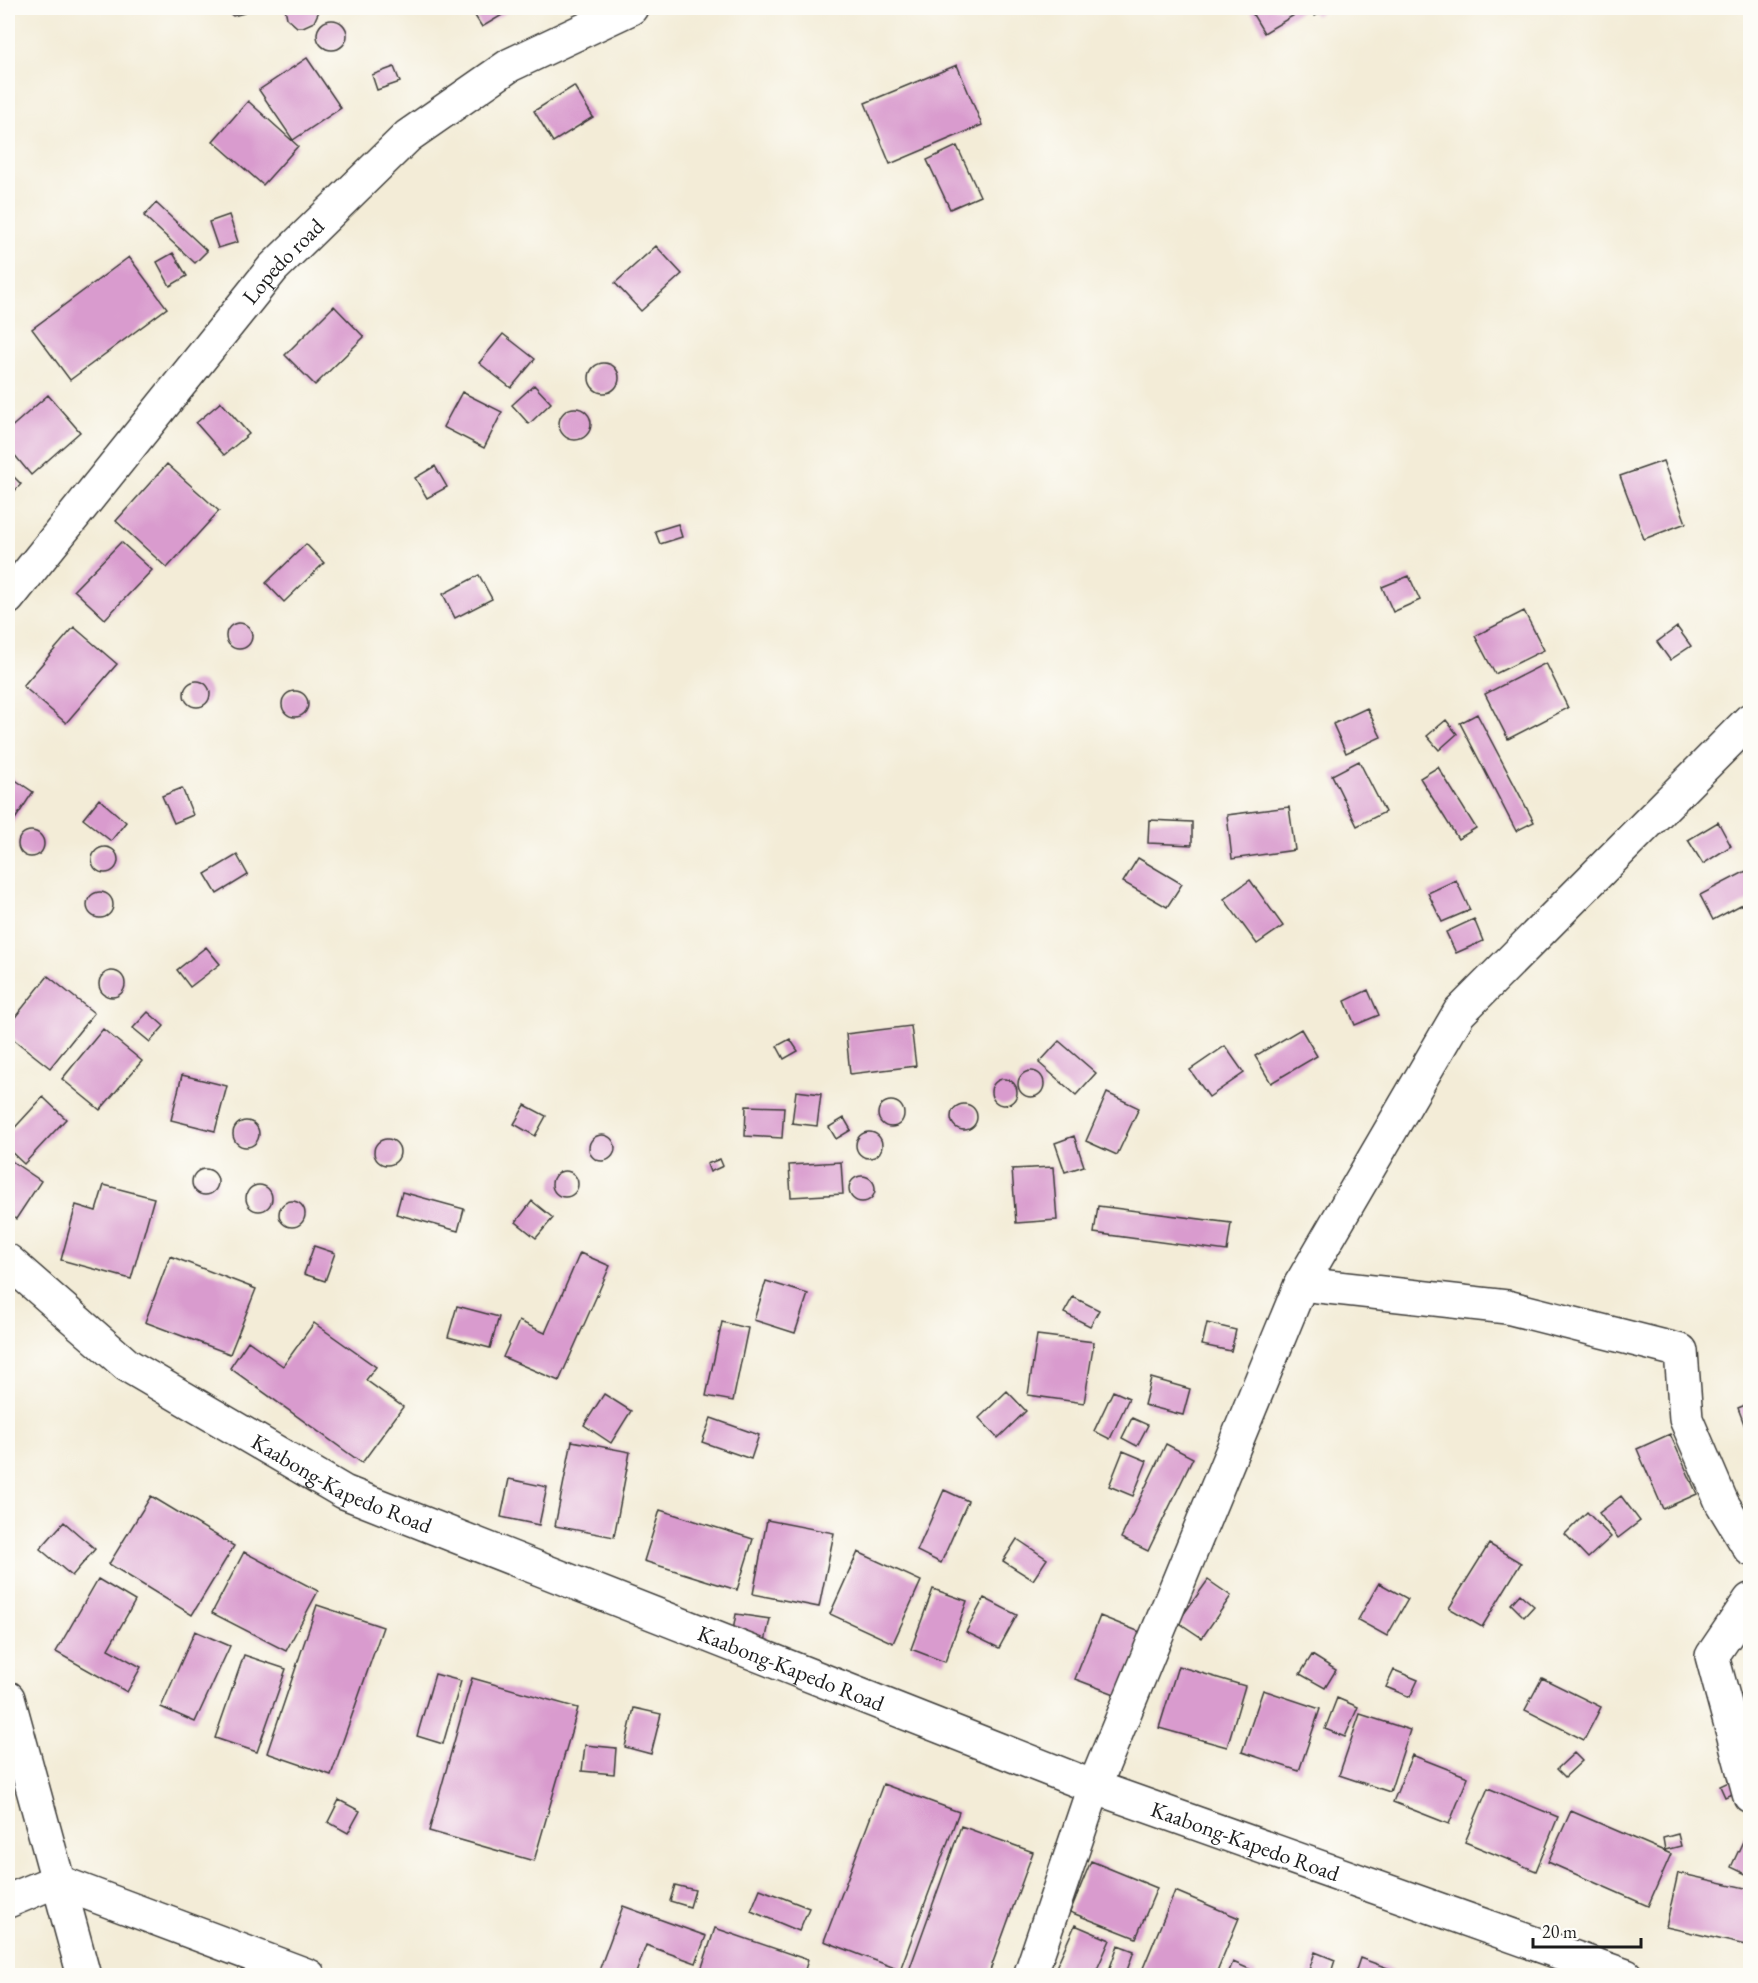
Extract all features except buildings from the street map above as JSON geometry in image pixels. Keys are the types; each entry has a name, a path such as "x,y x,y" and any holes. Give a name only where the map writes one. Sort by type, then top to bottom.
{"street":[{"name":"Lopedo road","path":"8,598 273,268 408,136 510,65 631,8"},
{"path":"1030,1976 1094,1787 1301,1284 1459,1013 1750,720"},
{"name":"Kaabong-Kapedo Road","path":"8,1261 127,1365 344,1492 1094,1787 1626,1976"},
{"path":"1301,1284 1507,1307 1682,1351 1686,1419 1722,1503 1750,1549"},
{"path":"1750,1600 1712,1656 1750,1796"},
{"path":"8,1698 56,1881 84,1976"},
{"path":"8,1901 56,1881 309,1976"}]}
